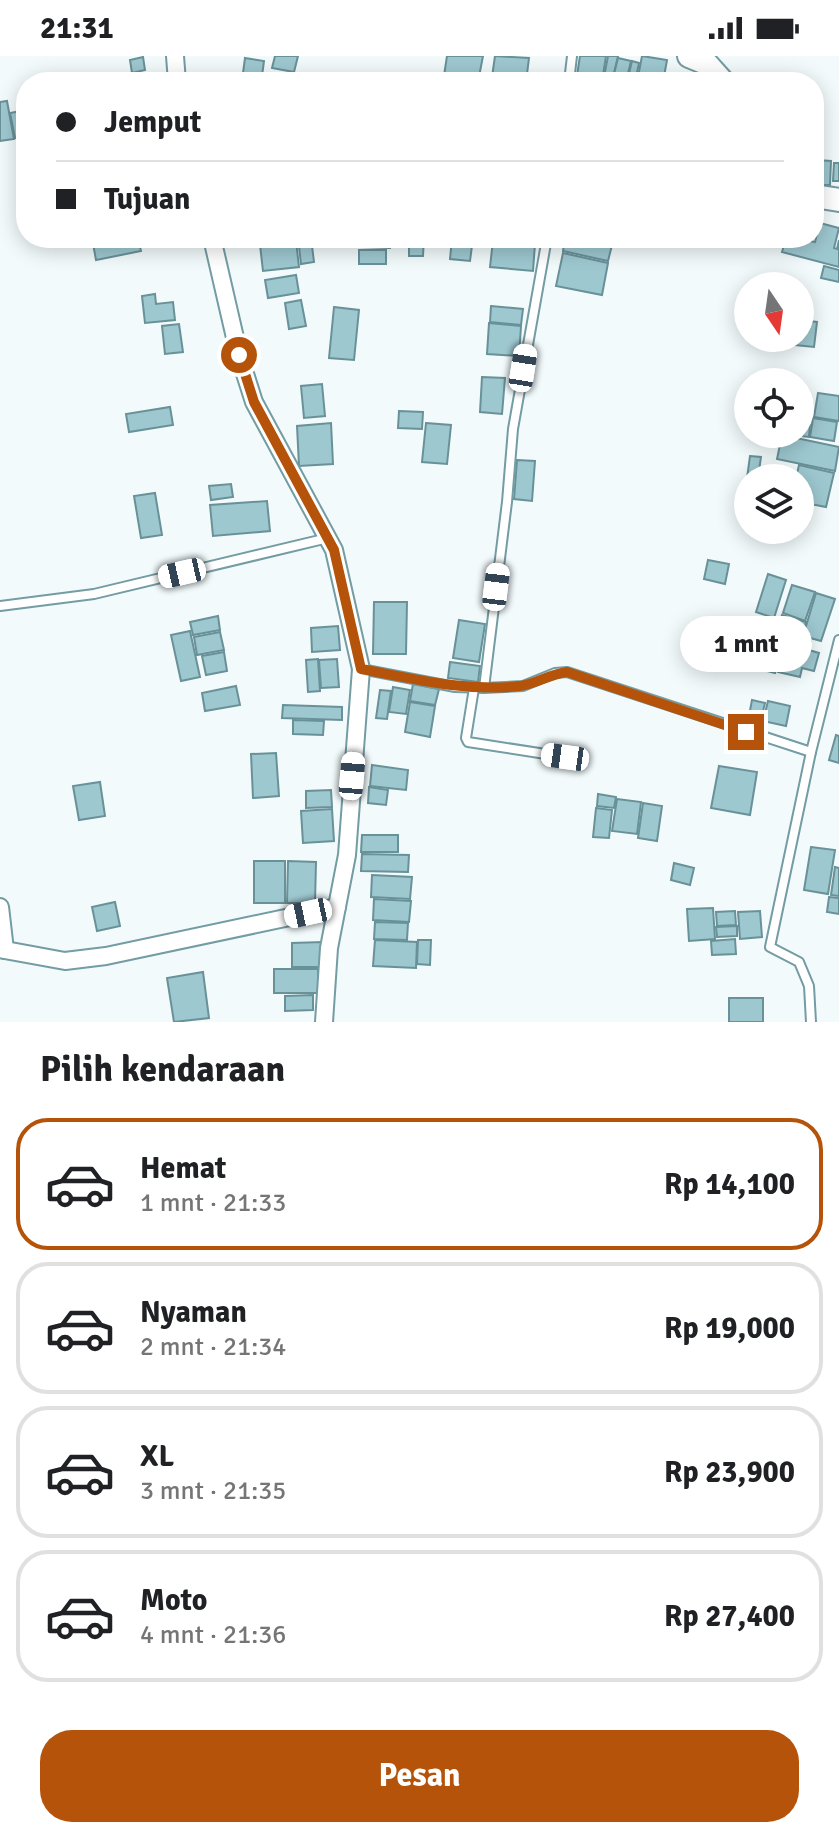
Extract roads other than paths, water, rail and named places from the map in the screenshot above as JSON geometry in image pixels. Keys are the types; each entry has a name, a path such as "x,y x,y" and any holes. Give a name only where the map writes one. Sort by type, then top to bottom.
{"street":[{"path":"689,56 706,63 714,72"},
{"path":"214,248 239,355 254,402 328,538 338,563 361,669 347,855 329,948 324,1022"},
{"path":"0,907 2,950 65,961 106,956 337,907"}],"lane":[{"path":"545,248 513,429 507,502 479,688 466,738 468,742 565,757"},
{"path":"0,606 94,594 328,538"},
{"path":"811,1022 809,986 799,962 770,947 811,752 839,640"},
{"path":"361,669 455,687 479,688 523,686 555,673 567,672 811,752"}]}
